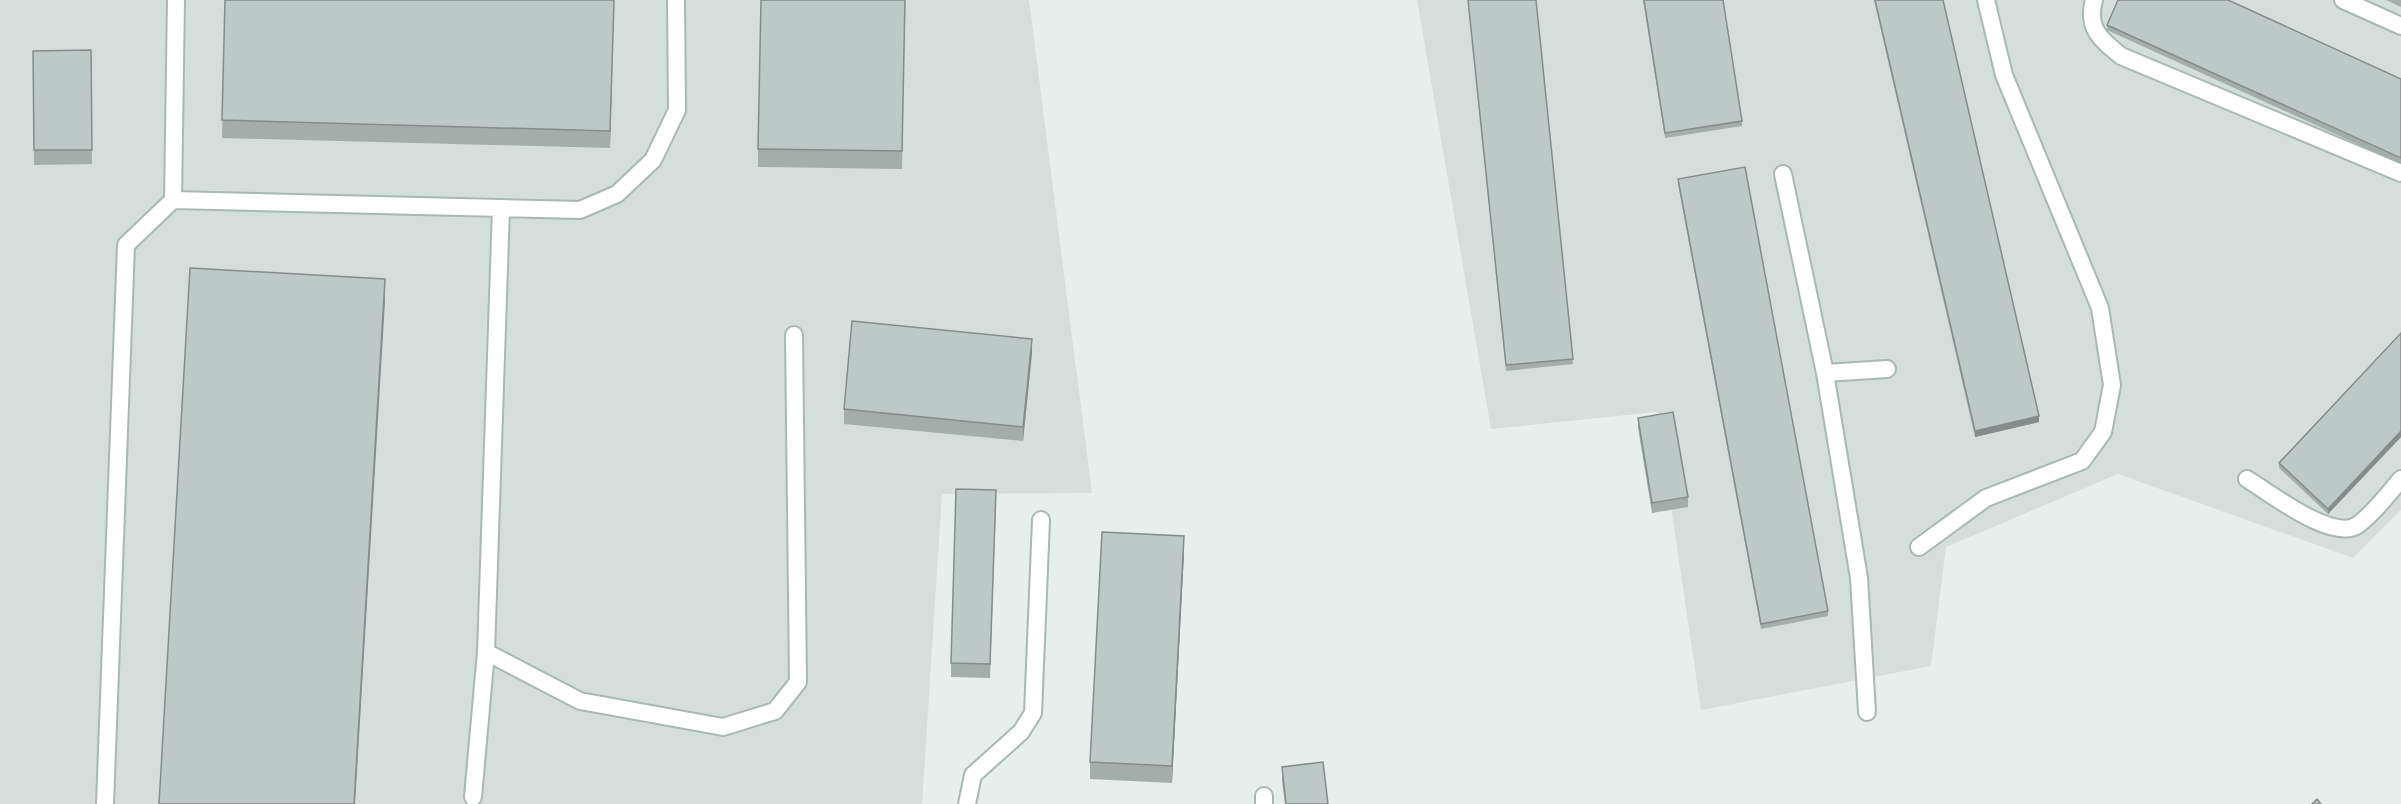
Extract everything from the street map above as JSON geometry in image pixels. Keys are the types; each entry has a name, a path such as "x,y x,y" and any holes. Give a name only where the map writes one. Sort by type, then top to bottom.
{"lane":[{"path":"173,200 176,0"},
{"path":"105,804 126,245 173,200 580,210 617,194 653,160 677,110 676,0"},
{"path":"1919,547 1986,498 2052,475 2082,461 2103,432 2112,385 2100,308 2004,75 1986,0"},
{"path":"2094,0 2091,12 2098,38 2121,56 2401,173"},
{"path":"2343,0 2401,26"},
{"path":"1783,174 1825,373 1858,578 1867,712"},
{"path":"473,797 486,652 501,208"},
{"path":"486,652 580,700 723,727 775,711 798,682 794,335"},
{"path":"1825,373 1887,369"},
{"path":"2247,479 2321,525 2337,529 2358,526 2401,479"},
{"path":"967,804 973,775 1021,732 1033,712 1041,520"}],"shaded area":[{"path":"0,0 1029,0 1092,493 942,494 922,804 0,804"},
{"path":"1417,0 2401,0 2401,510 2353,558 2118,474 1946,547 1931,666 1701,710 1657,412 1491,429"}],"building":[{"path":"225,0 614,0 610,131 222,120"},
{"path":"761,0 905,0 902,151 758,149"},
{"path":"1468,0 1536,0 1573,359 1506,365"},
{"path":"1644,0 1723,0 1742,121 1665,133"},
{"path":"1875,0 1943,0 2039,416 1975,431"},
{"path":"2118,0 2228,0 2401,79 2401,158 2107,25"},
{"path":"91,50 92,150 34,150 33,51"},
{"path":"1745,167 1828,611 1761,624 1678,179"},
{"path":"190,268 385,279 354,804 159,804"},
{"path":"852,321 1032,339 1023,427 844,409"},
{"path":"2401,333 2401,431 2328,509 2279,463"},
{"path":"1673,412 1688,497 1652,503 1638,418"},
{"path":"956,489 996,490 990,664 951,663"},
{"path":"1102,532 1184,536 1172,766 1090,762"},
{"path":"1323,762 1328,804 1286,804 1282,767"}]}
